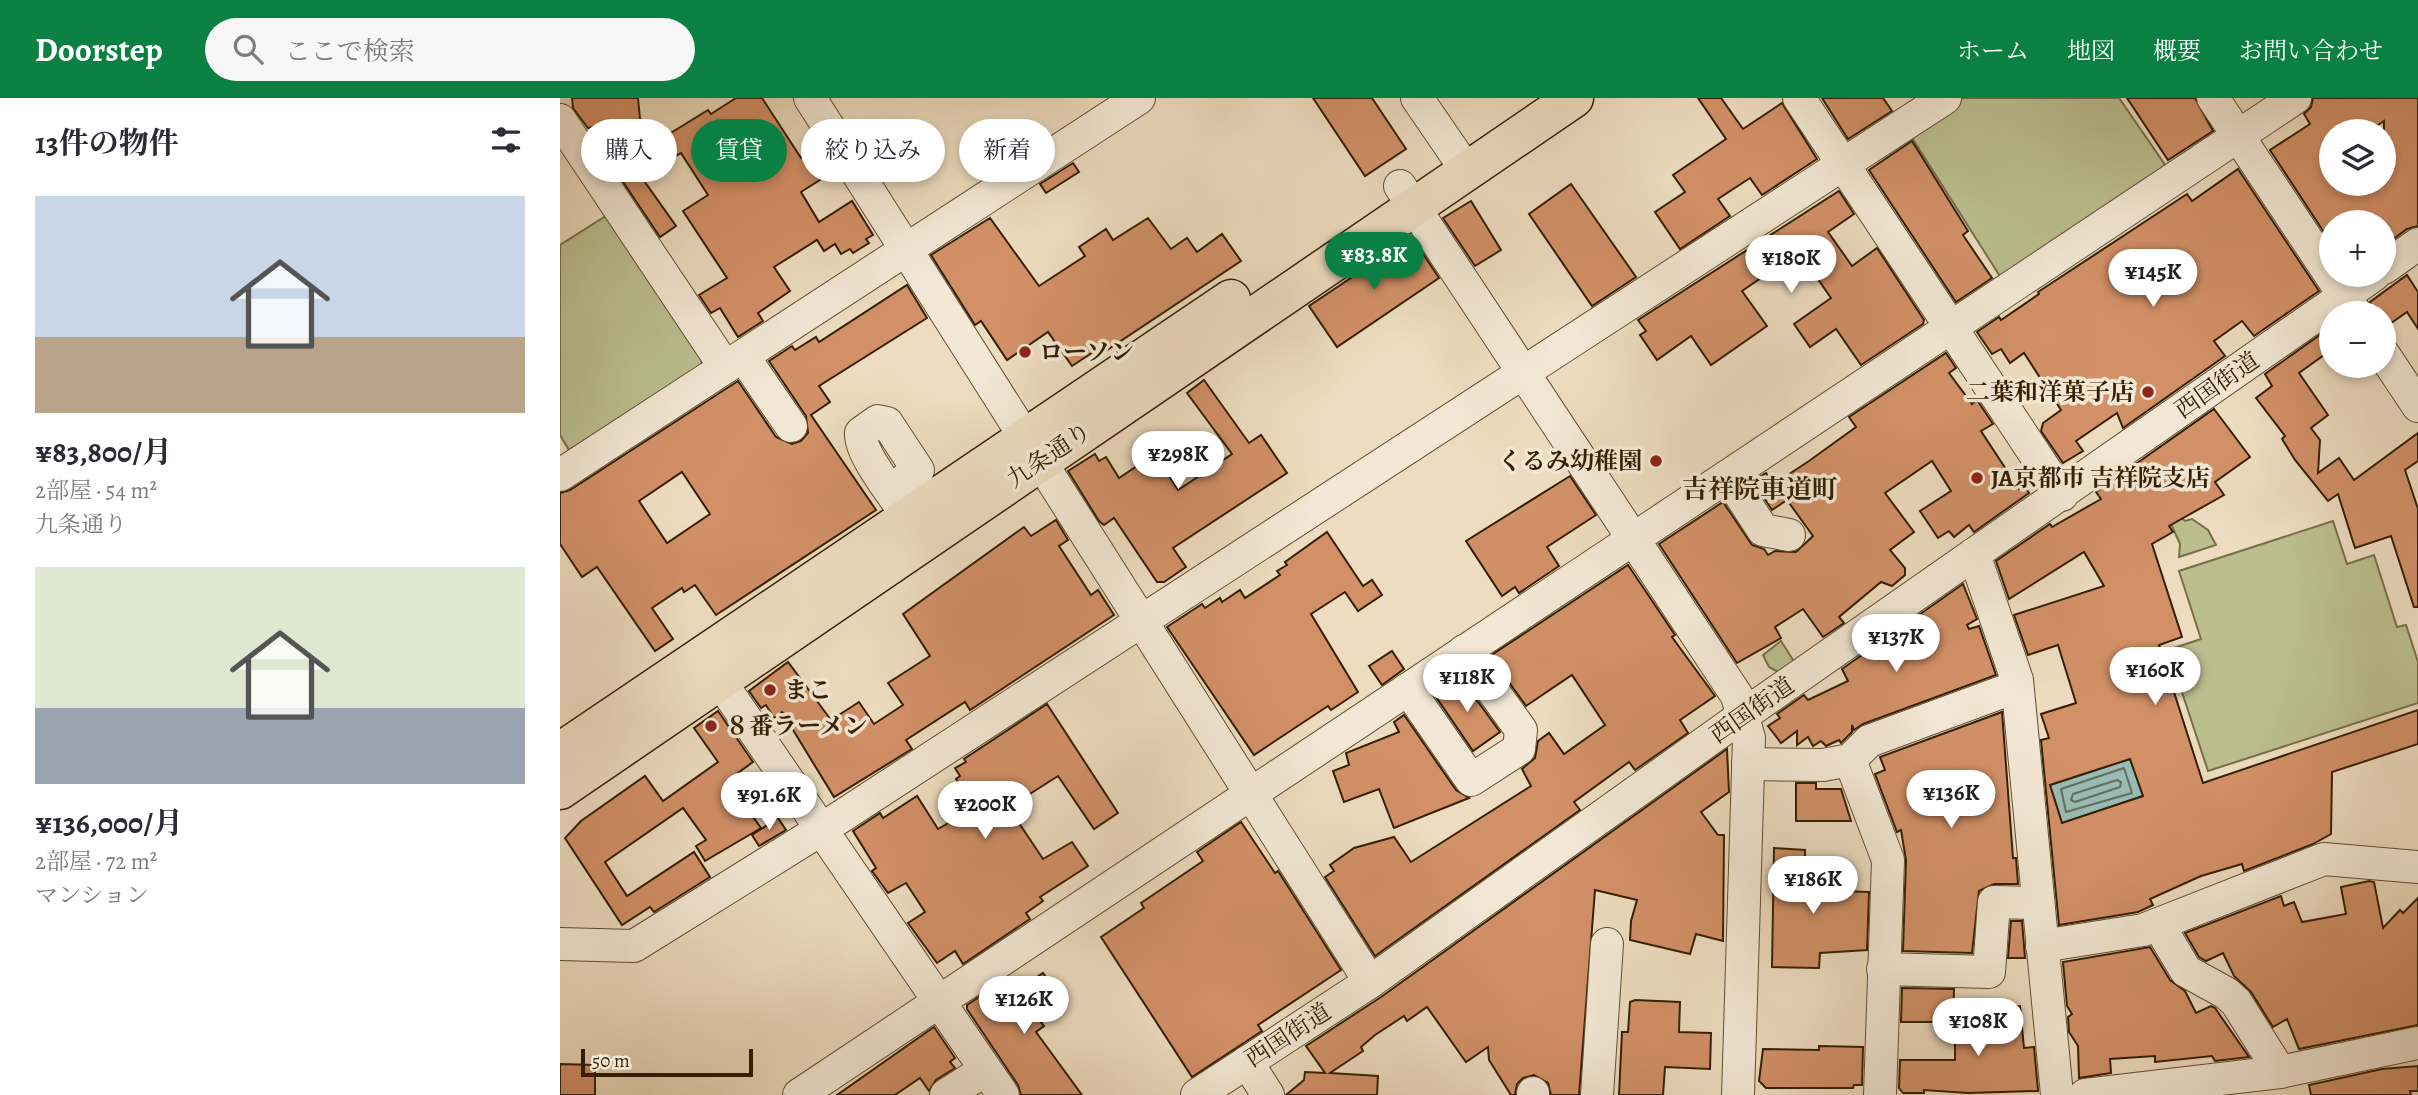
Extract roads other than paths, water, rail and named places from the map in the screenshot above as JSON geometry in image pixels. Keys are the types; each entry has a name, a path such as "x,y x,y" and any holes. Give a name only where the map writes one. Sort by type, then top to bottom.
{"highway":[{"name":"九条通り","path":"1460,161 1530,98"},
{"name":"九条通り","path":"560,752 711,668 1407,196 1460,161 1574,98"},
{"name":"九条通り","path":"560,790 711,668 899,503 1030,450"}],"street":[{"path":"810,98 1030,450 1142,621 1370,982"},
{"path":"560,475 1139,98"},
{"path":"1417,98 1460,161"},
{"path":"1800,98 2062,495"},
{"path":"560,944 635,946 822,829 1945,98"},
{"path":"2213,98 2348,301"},
{"path":"799,1095 2295,98"},
{"path":"560,120 734,362 791,426"},
{"path":"1407,196 1522,374 1634,538 1737,696 1745,714 1749,738 1738,1095"},
{"path":"2396,260 2418,244"},
{"name":"西国街道","path":"2352,301 2364,287"},
{"name":"西国街道","path":"1197,1095 1370,982 1745,714 1975,554 2319,325"},
{"path":"2396,373 2418,406"},
{"path":"1728,476 1763,530 1790,535"},
{"path":"1975,554 2017,680 2057,1095"},
{"path":"1408,689 1471,780 1519,749 1521,730 1464,652"},
{"path":"711,668 994,1083 946,1095"},
{"path":"1748,764 1823,765 1850,760 1868,741 2002,692 2018,694"},
{"path":"1850,760 1888,860 1880,1095"},
{"path":"2042,946 2143,930 2324,859 2418,867"},
{"path":"1883,969 1989,972 1994,902 2037,903"},
{"path":"2158,924 2186,971 2226,993 2236,1002 2293,1079"},
{"path":"1597,1095 1607,944"},
{"path":"2085,1095 2293,1079 2418,1042"},
{"path":"1247,1062 1268,1095"}],"water":[{"path":"2130,759 2143,796 2062,823 2050,785"}],"place":[{"name":"ローソン","path":"1025,352"},
{"name":"二葉和洋菓子店","path":"2148,392"},
{"name":"くるみ幼稚園","path":"1656,461"},
{"name":"JA京都市 吉祥院支店","path":"1977,478"},
{"name":"まこ","path":"770,690"},
{"name":"８番ラーメン","path":"711,726"}],"district":[{"name":"吉祥院車道町","path":"1760,489"}]}
